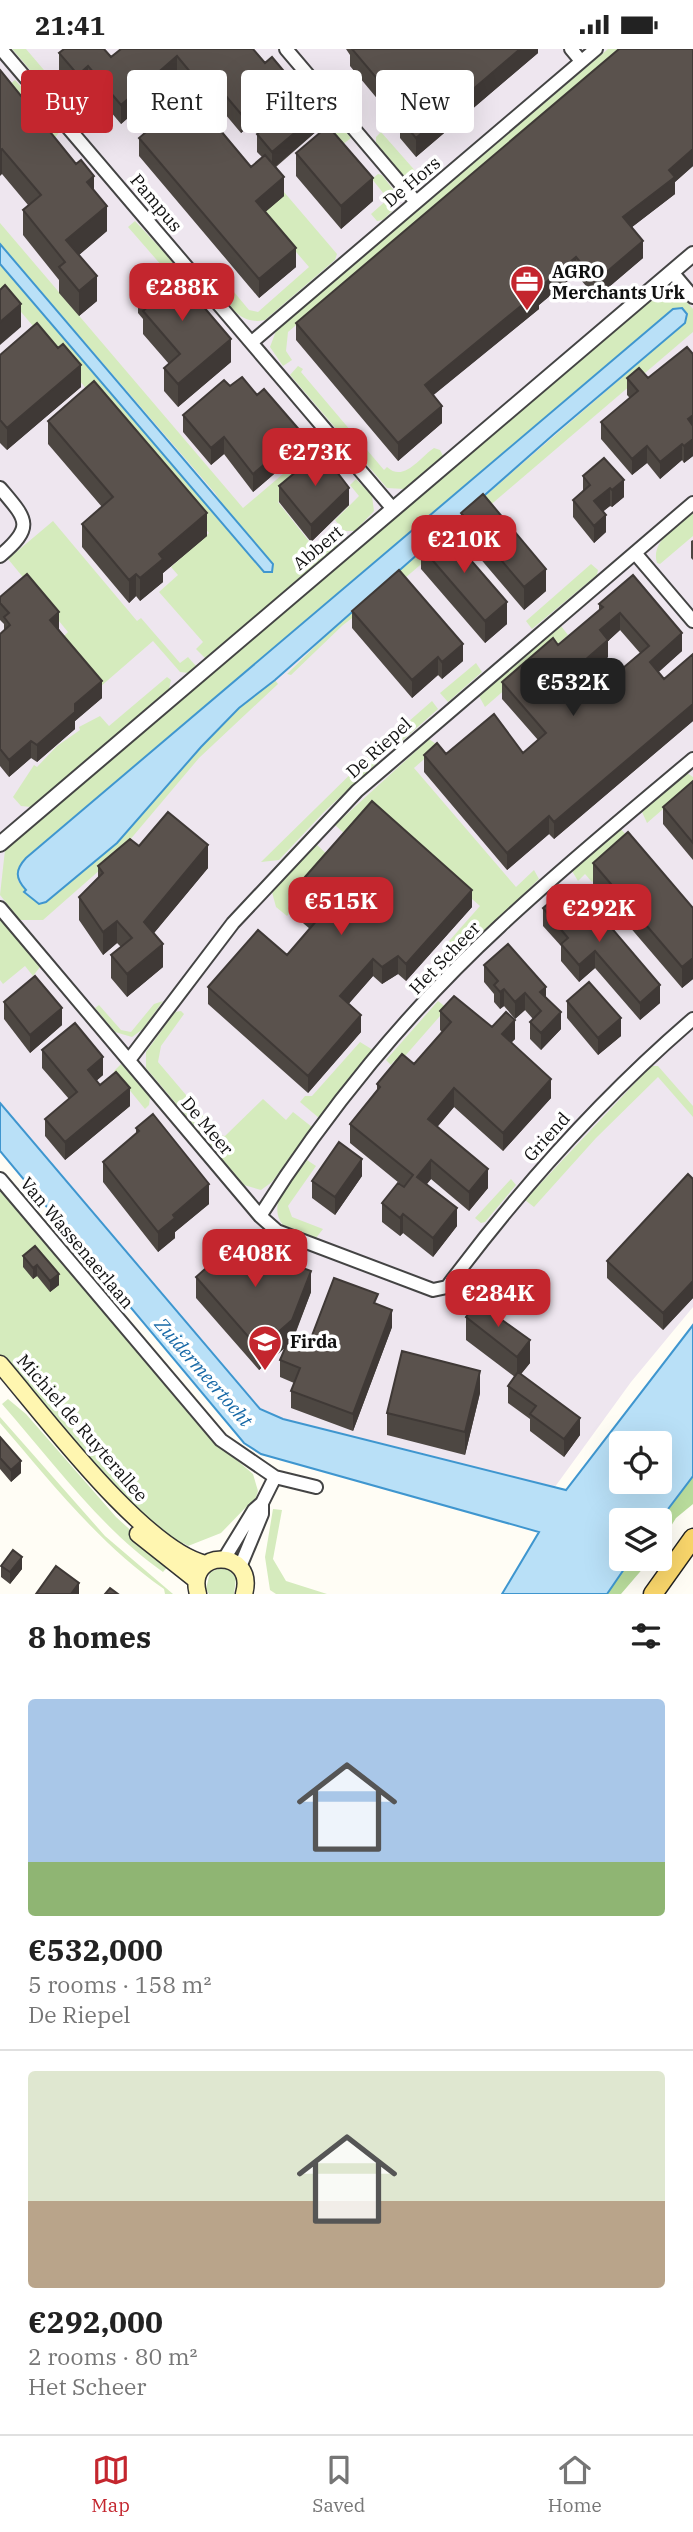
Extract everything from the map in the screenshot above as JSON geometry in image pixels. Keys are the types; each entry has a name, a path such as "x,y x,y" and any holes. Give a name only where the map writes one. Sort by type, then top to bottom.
{"main road":[{"name":"Michiel de Ruyterallee","path":"0,1364 130,1513 170,1545 206,1564"},
{"name":"Michiel de Ruyterallee","path":"0,1379 116,1513 197,1587"},
{"path":"653,1594 693,1538"},
{"path":"197,1587 206,1564 224,1559 240,1567 250,1591"}],"street":[{"name":"Pampus","path":"1,49 393,509"},
{"path":"286,49 416,202"},
{"path":"571,49 581,61"},
{"name":"De Hors","path":"252,342 596,49"},
{"name":"Abbert","path":"0,843 693,254"},
{"path":"672,272 693,297"},
{"path":"0,488 24,517 25,526 16,542 0,556"},
{"name":"De Riepel","path":"129,1060 233,923 321,827 403,749 693,503"},
{"path":"635,553 693,621"},
{"name":"Het Scheer","path":"260,1216 331,1115 459,966 540,890 693,759"},
{"name":"De Meer","path":"0,908 260,1216 277,1231 425,1287 440,1290"},
{"name":"Griend","path":"440,1290 447,1287 504,1213 576,1130 652,1055 693,1019"},
{"name":"Van Wassenaerlaan","path":"0,1179 221,1440 275,1477 316,1487"},
{"path":"224,1559 254,1510 262,1503 275,1477"},
{"path":"240,1567 262,1514 262,1503"}],"shaded area":[{"path":"0,49 693,49 693,1307 631,1382 536,1513 256,1428 0,1127"}],"green space":[{"path":"12,49 26,49 44,70 30,70"},
{"path":"608,49 623,49 288,332 286,351 292,360 283,366 270,347 276,331"},
{"path":"15,80 21,87 21,101 8,86"},
{"path":"332,133 347,133 351,138 342,145"},
{"path":"382,133 418,174 431,164 438,172 420,183 406,179 376,143 376,137"},
{"path":"378,174 382,175 396,193 394,209 383,220 377,221 371,214 388,199 372,179"},
{"path":"284,192 337,254 335,260 265,320 243,318 218,292 219,284 224,280 249,310 258,312 309,267 261,211"},
{"path":"135,221 176,265 169,274 128,227"},
{"path":"0,223 243,508 324,439 337,454 278,502 316,550 333,536 338,546 206,659 196,649 203,642 159,592 178,575 171,567 209,533 10,299 0,293 0,264 267,573 215,493 0,244"},
{"path":"661,291 679,293 693,309 693,332 405,578 343,625 291,675 287,674 344,618 685,323 687,314 673,310 26,858 19,868 18,881 39,904 46,902 117,843 239,708 275,680 278,684 199,758 118,854 43,920 20,920 0,895 5,850"},
{"path":"298,366 384,470 387,467 393,471 406,470 434,448 440,450 443,456 404,489 387,488 290,375"},
{"path":"356,479 372,496 374,511 355,531 344,531 335,520 359,496 350,485"},
{"path":"693,513 693,536 660,564 657,563 656,555 661,541"},
{"path":"53,521 137,621 141,618 180,663 188,657 196,666 189,673 180,672 153,641 100,687 60,640 68,632 8,559"},
{"path":"591,564 598,570 597,575 532,629 526,621"},
{"path":"561,626 568,635 485,707 479,696"},
{"path":"476,663 482,672 448,702 440,693"},
{"path":"167,677 171,680 169,689 31,807 21,806 13,797 34,765 37,767 57,746 80,730 79,727 100,716 109,726"},
{"path":"432,701 438,709 393,749 384,743"},
{"path":"429,739 439,746 414,768 516,887 534,870 539,879 455,961 442,949 480,906 372,811 346,835 335,825"},
{"path":"372,753 378,762 324,812 279,860 261,862"},
{"path":"687,773 693,777 693,783 647,823 642,812"},
{"path":"621,829 628,837 625,852 592,882 585,874 578,881 572,871"},
{"path":"316,844 330,857 288,904 290,912 287,916 276,907 272,892"},
{"path":"0,919 40,967 33,976 25,966 3,984 0,980"},
{"path":"163,1001 143,1029 132,1037 115,1032 95,1008 99,1005 121,1030 131,1032 154,1004"},
{"path":"438,1001 447,1008 398,1064 394,1061 391,1065 386,1060"},
{"path":"181,1011 184,1014 161,1046 158,1062 220,1135 225,1136 263,1099 286,1120 293,1112 312,1127 272,1182 261,1190 244,1185 146,1068 146,1052 175,1012"},
{"path":"360,1042 373,1050 319,1118 300,1102 305,1096 312,1096"},
{"path":"121,1064 150,1097 149,1105 145,1109 114,1071"},
{"path":"651,1066 658,1066 693,1106 693,1117 658,1077 596,1138 534,1207 525,1200"},
{"path":"307,1160 316,1166 288,1206 292,1217 323,1229 316,1238 283,1225 278,1217 277,1208 283,1191"},
{"path":"511,1179 516,1185 485,1222 481,1223 475,1218"},
{"path":"0,1189 204,1432 253,1474 258,1491 254,1503 250,1503 221,1533 188,1546 183,1543 180,1546 137,1515 0,1359"},
{"path":"8,1399 26,1414 116,1517 169,1565 163,1572 118,1535 78,1493 2,1404"},
{"path":"0,1417 105,1536 173,1594 165,1594 164,1589 97,1532 0,1423"},
{"path":"693,1476 693,1504 672,1524 672,1508 669,1508"},
{"path":"273,1509 282,1510 273,1559 286,1581 327,1594 276,1594 270,1590 265,1557"},
{"path":"221,1568 229,1569 236,1578 234,1594 209,1594 206,1589 210,1572"},
{"path":"623,1571 641,1571 621,1594 607,1594"}],"water":[{"path":"0,244 273,564 272,572 264,572 0,264"},
{"path":"682,308 687,314 685,323 554,434 275,680 239,708 117,843 46,902 39,904 24,892 26,890 18,874 26,858 673,309"},
{"name":"Zuidermeertocht","path":"0,1103 260,1409 283,1419 566,1490 609,1434 609,1494 672,1494 672,1431 611,1431 693,1325 693,1476 669,1508 609,1508 609,1571 623,1571 607,1594 502,1594 539,1532 261,1454 244,1443 0,1151"}],"building":[{"path":"64,49 104,49 111,57 121,49 253,49 265,63 272,57 283,70 241,70 241,114 227,97 227,70 189,70 177,56 161,70 127,70 127,100 121,105 113,96 113,70 91,70 88,66 84,70 74,70 59,53"},
{"path":"352,49 520,49 474,88 474,70 376,70 376,77"},
{"path":"619,49 693,49 693,149 669,170 675,177 623,217 643,241 596,281 576,257 425,385 442,406 398,443 296,323"},
{"path":"0,70 21,96 21,133 51,133 76,164 81,160 94,176 87,182 107,206 66,240 97,276 79,291 59,267 65,262 23,210 41,195 2,149 0,150"},
{"path":"145,133 223,133 251,167 265,155 284,177 256,201 296,248 259,279 139,138"},
{"path":"258,133 294,133 272,152"},
{"path":"320,133 334,133 373,178 341,206 296,153"},
{"path":"168,265 231,339 178,384 164,368 180,354 143,311 150,305 138,290"},
{"path":"5,285 21,304 0,322 0,290"},
{"path":"37,323 58,348 63,344 81,365 7,428 0,420 0,355"},
{"path":"687,347 693,354 693,415 688,419 693,426 693,439 684,446 682,444 660,462 647,446 632,459 601,422 638,391 627,378 639,368 648,378"},
{"path":"242,377 257,395 264,389 302,433 253,474 224,437 211,448 183,415 224,380 230,386"},
{"path":"94,381 207,513 159,554 163,559 140,578 136,574 129,580 82,524 113,497 48,421"},
{"path":"321,451 349,488 311,525 279,486"},
{"path":"604,458 624,480 594,501 606,515 594,526 573,500 590,485 583,476"},
{"path":"483,494 546,569 524,587 461,513"},
{"path":"443,528 507,602 485,621 421,547"},
{"path":"399,570 463,644 442,662 438,657 412,680 352,611"},
{"path":"27,574 59,612 50,620 102,681 75,704 75,712 37,745 31,741 9,760 0,749 0,634 10,625 4,617 9,613 0,603 0,597"},
{"path":"633,575 682,633 650,662 664,679 693,654 693,704 554,822 549,816 507,853 424,755 437,743 446,754 494,714 523,753 546,733 502,682 553,638 558,645 603,607 599,604","holes":["620,613 649,646 597,690 577,667 608,640 600,630"]},
{"path":"693,781 693,843 663,807"},
{"path":"372,801 472,890 406,964 398,956 382,967 373,959 340,996 361,1015 308,1076 208,987 258,930 287,955 318,919 290,894"},
{"path":"168,812 208,845 144,922 163,944 127,974 111,955 132,938 117,921 103,932 79,897 103,873 98,866 130,839 139,846"},
{"path":"628,832 693,908 693,958 682,967 593,863"},
{"path":"565,889 590,918 598,912 660,985 640,1003 595,951 579,965 561,944 568,938 543,908"},
{"path":"508,944 546,987 540,992 561,1012 541,1033 530,1022 541,1011 525,993 515,1002 504,989 500,992 494,985 498,981 484,965"},
{"path":"35,976 62,1008 30,1035 4,1002"},
{"path":"589,982 621,1018 598,1038 567,1001"},
{"path":"454,996 492,1027 506,1012 515,1020 502,1034 551,1079 503,1133 454,1088 428,1119 488,1169 469,1192 431,1160 417,1177 457,1208 433,1238 403,1214 400,1218 382,1203 398,1183 404,1187 413,1175 350,1124 380,1087 377,1084 402,1054 414,1064 451,1022 440,1011"},
{"path":"75,1023 103,1057 88,1070 100,1085 116,1072 130,1088 65,1142 45,1119 77,1092 42,1050"},
{"path":"153,1114 209,1184 158,1232 103,1162 139,1131 136,1128"},
{"path":"339,1142 362,1159 335,1197 312,1181"},
{"path":"688,1174 693,1179 693,1281 663,1313 607,1261"},
{"path":"247,1232 266,1254 311,1271 292,1320 259,1349 196,1277"},
{"path":"35,1246 59,1274 50,1281 37,1265 33,1268 23,1256"},
{"path":"334,1278 378,1294 374,1303 392,1310 353,1414 291,1391 300,1368 280,1360 289,1339 308,1346"},
{"path":"477,1302 530,1340 517,1357 466,1317"},
{"path":"402,1351 480,1371 465,1432 387,1413"},
{"path":"518,1372 580,1418 564,1439 530,1414 536,1406 508,1386"},
{"path":"0,1437 21,1461 11,1470 0,1458"},
{"path":"13,1550 22,1557 10,1572 1,1566"},
{"path":"56,1566 79,1583 71,1594 36,1594"},
{"path":"110,1588 118,1594 105,1594"}],"place":[{"name":"AGRO Merchants Urk","path":"527,312"},
{"name":"Firda","path":"265,1372"}]}
